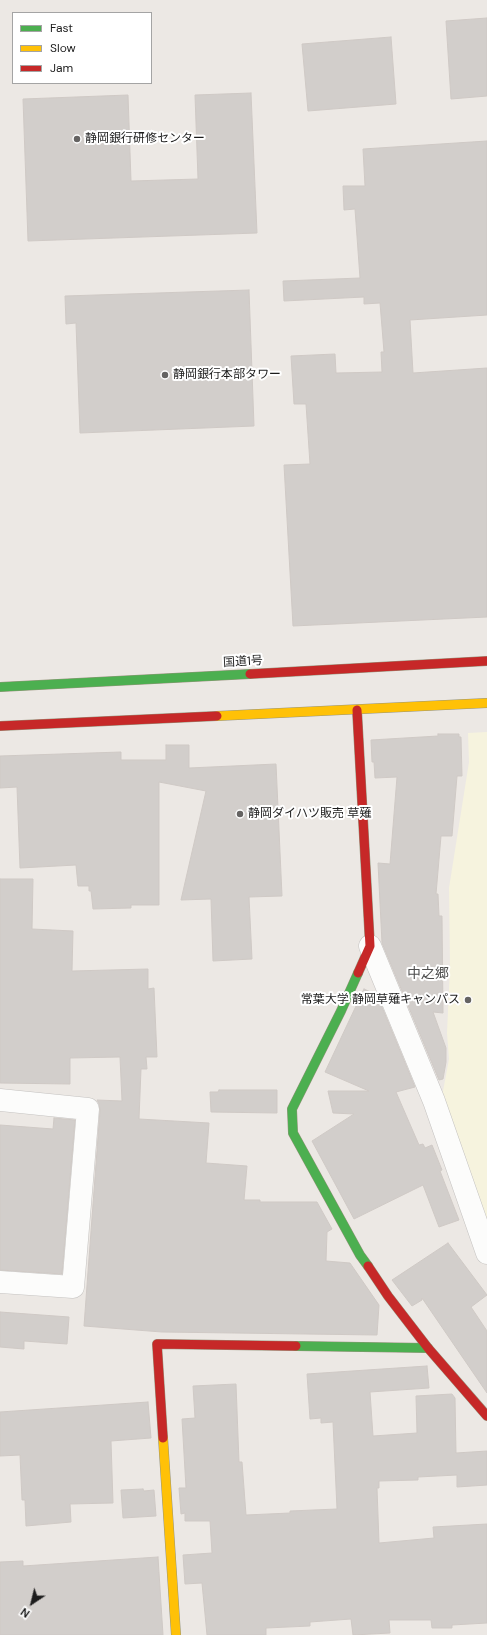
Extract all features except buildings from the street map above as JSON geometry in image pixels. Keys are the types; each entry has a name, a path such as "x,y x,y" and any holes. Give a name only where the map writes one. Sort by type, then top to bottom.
{"main road":[{"name":"国道1号","path":"0,687 487,661"},
{"path":"0,726 487,703"},
{"path":"357,710 370,946 292,1109 293,1133 360,1255 388,1296 428,1348 487,1416"},
{"path":"176,1635 158,1344 428,1348"}],"street":[{"path":"370,946 434,1101 487,1252"},
{"path":"0,1100 88,1109 72,1287 0,1282"}],"shaded area":[{"name":"常葉大学 静岡草薙キャンパス","path":"487,732 487,1233 440,1107 449,1059 447,1033 450,967 449,888 469,762 468,733"}],"traffic: fast":[{"path":"0,687 250,674"},
{"path":"358,973 341,1011 292,1109 293,1133 360,1255 368,1266"},
{"path":"296,1346 428,1348"}],"traffic: slow":[{"path":"217,716 487,703"},
{"path":"163,1438 176,1635"}],"traffic: jam":[{"path":"250,674 487,661"},
{"path":"357,710 370,946 358,973"},
{"path":"0,726 217,716"},
{"path":"368,1266 388,1296 428,1348 487,1416"},
{"path":"163,1438 157,1344 296,1346"}],"place":[{"name":"静岡銀行研修センター","path":"77,139"},
{"name":"静岡銀行本部タワー","path":"165,375"},
{"name":"静岡ダイハツ販売 草薙","path":"240,814"},
{"name":"常葉大学 静岡草薙キャンパス","path":"468,1000"}],"district":[{"name":"中之郷","path":"428,974"}]}
